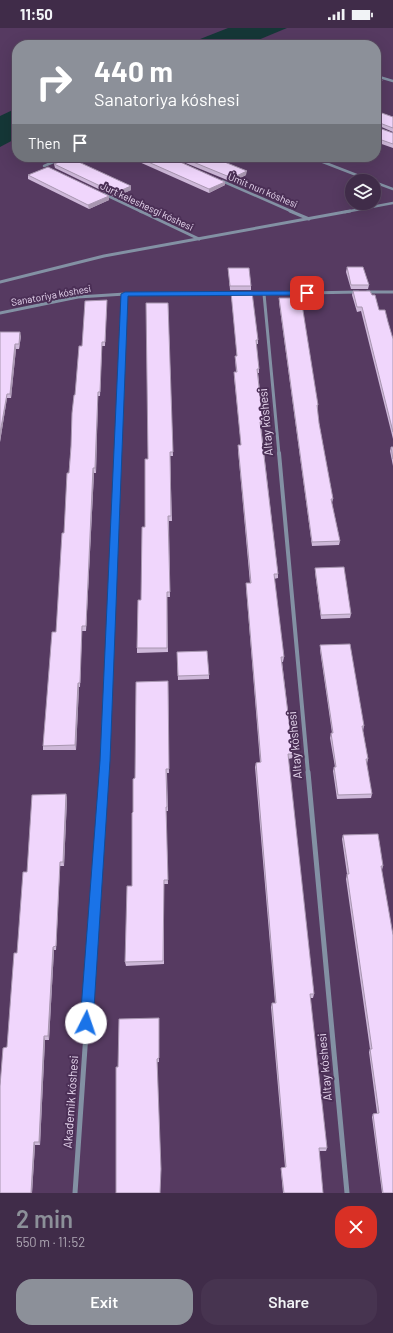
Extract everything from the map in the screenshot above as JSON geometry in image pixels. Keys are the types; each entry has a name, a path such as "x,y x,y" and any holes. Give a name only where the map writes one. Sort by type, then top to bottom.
{"street":[{"path":"381,77 393,81"},
{"path":"51,169 44,166 53,162"},
{"path":"323,162 355,174"},
{"name":"Úmit nurı kóshesi","path":"220,180 310,219"},
{"path":"381,184 393,189"},
{"name":"Jurt keleshesgi kóshesi","path":"98,192 199,240"},
{"path":"0,282 104,256 199,240 393,203"},
{"name":"Sanatoriya kóshesi","path":"0,313 78,297 125,294 393,292"},
{"name":"Akademik kóshesi","path":"75,1193 105,761 125,294"},
{"name":"Altay kóshesi","path":"264,294 347,1193"}],"shaded area":[{"path":"228,28 287,28 258,40 198,40"},
{"path":"12,110 12,141 0,147 0,116"}],"building":[{"path":"381,113 393,117 393,128 381,124"},
{"path":"381,129 393,133 393,144 381,140"},
{"path":"59,162 79,162 131,186 115,193 54,164"},
{"path":"148,162 180,162 225,182 209,189"},
{"path":"193,162 224,162 247,171 232,178"},
{"path":"48,167 109,196 88,205 28,175"},
{"path":"347,267 363,267 369,285 351,285"},
{"path":"228,268 249,268 251,286 230,286"},
{"path":"353,291 370,291 372,295 375,295 379,310 385,310 393,339 393,432 362,307 357,307"},
{"path":"231,292 252,292 258,340 256,340 259,369 257,369 263,422 260,422 278,574 274,574 284,657 281,657 293,754 288,754 314,994 310,994 327,1148 319,1148 323,1193 284,1193 281,1168 286,1167 272,1003 276,1003 256,763 261,762 246,583 251,583 238,445 241,445 234,372 237,372 235,356 237,356"},
{"path":"279,298 301,298 318,405 319,423 333,499 331,499 340,541 312,542"},
{"path":"107,300 105,342 102,342 100,392 98,392 95,468 93,468 86,626 82,626 80,683 78,683 75,745 43,746 52,632 56,632 62,533 64,533 67,473 69,473 71,447 72,413 79,346 82,346 85,301"},
{"path":"146,303 168,303 173,452 170,452 171,516 168,516 170,592 167,592 167,648 137,648 138,600 141,600 142,527 145,527 145,459 148,459"},
{"path":"0,332 20,332 19,344 15,344 10,394 7,394 0,433"},
{"path":"391,447 393,447 393,459"},
{"path":"344,567 351,614 321,615 315,568"},
{"path":"350,644 364,726 362,726 372,794 338,795 331,733 333,733 320,645"},
{"path":"207,651 209,675 178,676 177,652"},
{"path":"168,681 169,769 166,769 166,807 168,880 164,880 163,961 125,962 127,886 132,886 132,813 133,779 135,778 136,682"},
{"path":"66,794 63,862 60,862 56,946 53,947 48,1036 44,1036 39,1142 34,1142 31,1193 0,1193 0,1086 3,1048 7,1047 14,953 17,953 23,872 27,872 32,795"},
{"path":"378,834 383,866 381,866 393,935 393,1193 383,1193 373,1114 379,1113 370,1049 372,1049 347,874 349,874 343,835"},
{"path":"159,1018 159,1058 157,1059 161,1169 160,1193 116,1193 116,1067 118,1067 119,1019"}],"route":[{"path":"86,1023 105,761 125,294 307,293"}]}
